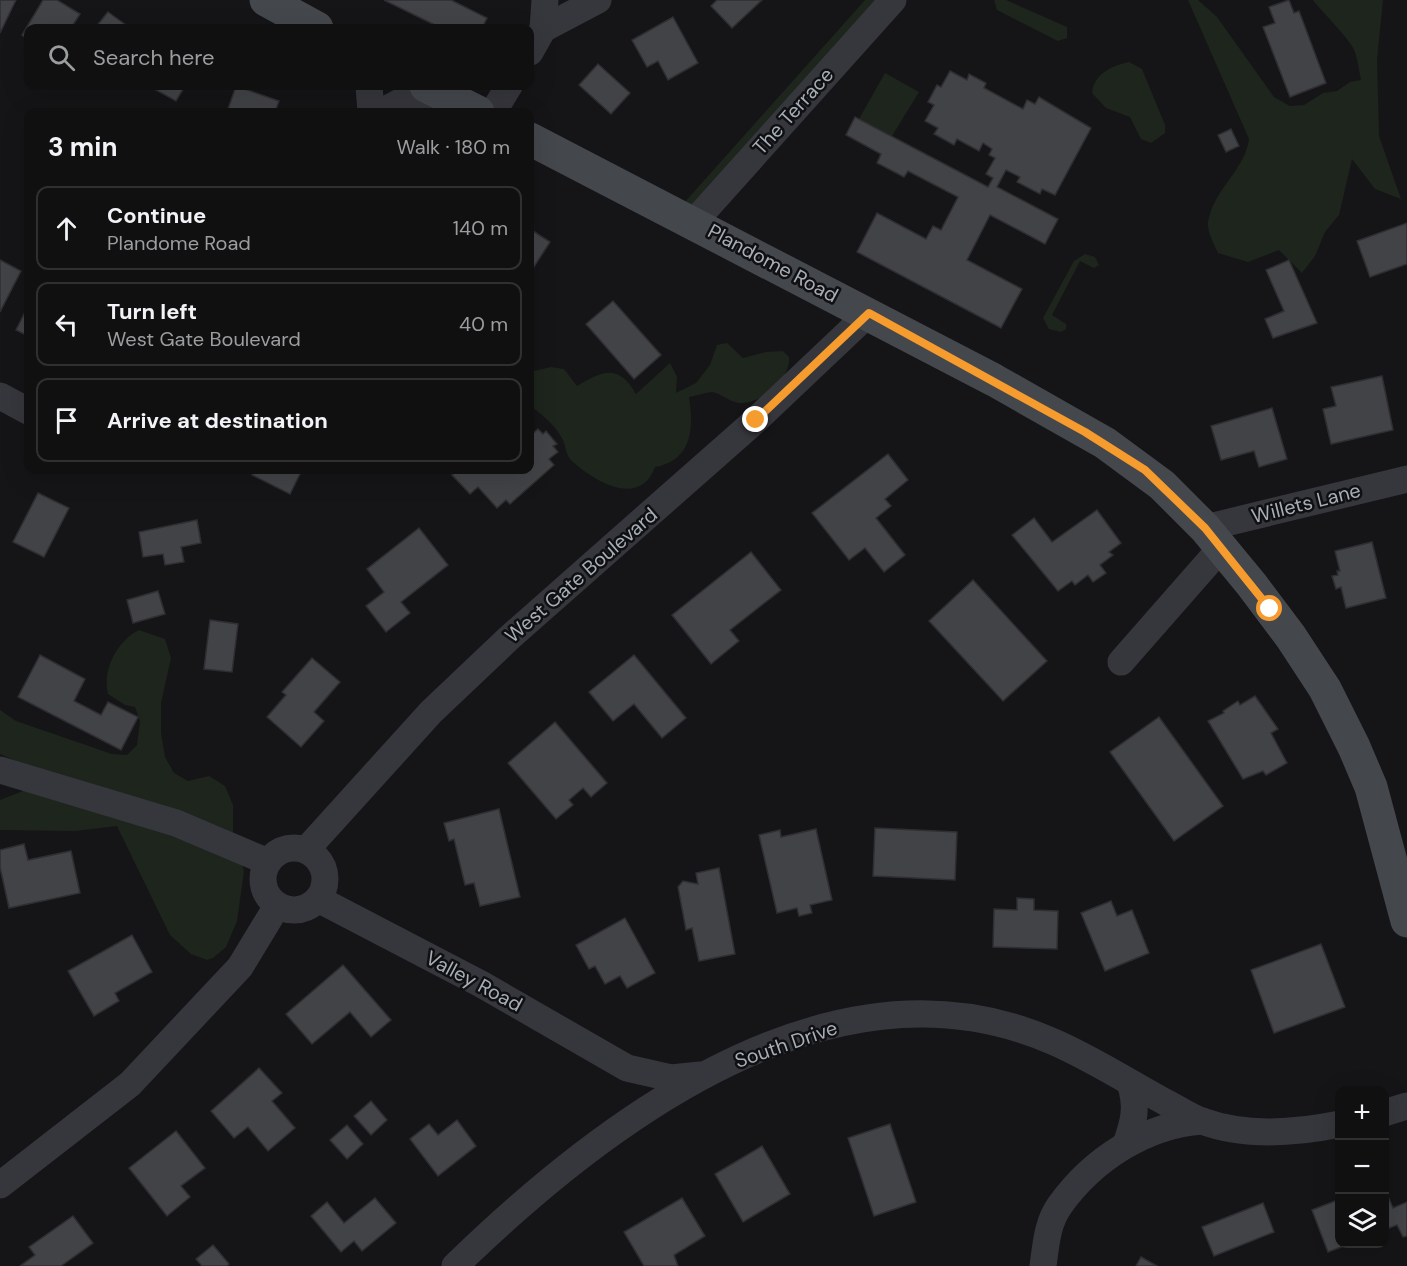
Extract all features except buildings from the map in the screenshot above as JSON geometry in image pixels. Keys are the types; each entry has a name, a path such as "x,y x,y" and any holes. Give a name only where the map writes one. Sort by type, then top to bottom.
{"main road":[{"path":"266,0 310,24"},
{"path":"436,90 470,108"},
{"name":"Plandome Road","path":"534,141 694,222 994,380 1122,454 1162,485 1213,538 1309,663 1354,747 1384,831 1407,921"}],"street":[{"path":"534,45 543,29 545,0"},
{"path":"543,29 598,0"},
{"name":"The Terrace","path":"694,222 893,0"},
{"path":"369,90 371,108"},
{"path":"389,108 431,90"},
{"path":"495,108 507,90"},
{"name":"West Gate Boulevard","path":"306,850 430,712 508,638 756,420 869,313"},
{"name":"Willets Lane","path":"1213,538 1407,479"},
{"path":"1121,662 1213,538"},
{"path":"2,772 176,823 268,862"},
{"path":"285,849 306,850 315,856 325,874 325,885 318,899 307,908 297,911 277,906 270,900 262,881 268,862 285,849"},
{"name":"Valley Road","path":"318,899 482,984 627,1068 671,1078 707,1073"},
{"path":"0,1185 130,1084 240,967 277,906"},
{"name":"South Drive","path":"456,1266 519,1205 634,1116 707,1073 772,1045 814,1030 869,1018 936,1014 993,1022 1053,1041 1202,1121 1238,1130 1282,1132 1335,1125"},
{"path":"627,1068 634,1090 634,1116"},
{"path":"1126,1144 1135,1114 1135,1098 1130,1083"},
{"path":"1389,1112 1407,1107"},
{"path":"1044,1266 1047,1235 1059,1206 1090,1172 1126,1144 1163,1128 1202,1121"}],"shaded area":[{"path":"865,0 893,0 694,222 675,213"},
{"path":"994,0 1006,0 1067,27 1067,38 1058,41 997,10"},
{"path":"1188,0 1198,0 1217,17 1274,97 1290,106 1304,105 1323,93 1337,91 1350,82 1361,80 1352,47 1313,0 1383,0 1377,60 1379,136 1401,199 1375,189 1352,159 1339,215 1325,232 1315,256 1302,273 1279,250 1248,262 1218,253 1211,238 1208,222 1211,211 1242,161 1249,139"},
{"path":"1129,62 1142,69 1165,125 1165,133 1151,143 1141,139 1130,117 1106,108 1092,93 1093,86 1104,72"},
{"path":"885,73 919,92 892,136 859,119"},
{"path":"1085,254 1095,257 1099,265 1094,268 1080,261 1052,315 1066,324 1066,329 1061,332 1049,329 1043,318 1074,261"},
{"path":"727,343 743,358 766,352 783,351 789,357 785,374 773,389 747,403 735,402 712,392 689,397 690,431 683,450 677,458 655,467 648,480 639,487 628,489 603,483 580,468 569,458 555,428 534,408 534,371 551,367 564,369 577,386 595,376 617,374 630,384 636,394 670,363 677,377 676,393 696,383 710,365 717,345"},
{"path":"139,630 165,639 171,658 161,703 161,733 165,757 174,773 188,781 209,776 225,786 233,805 233,834 244,871 237,921 226,947 207,960 191,954 170,935 117,826 75,831 0,830 0,800 33,787 16,761 0,754 0,710 16,721 112,754 127,755 137,745 140,721 135,707 125,705 108,694 107,675 118,649 124,641"}],"route":[{"path":"756,420 869,313 1105,443 1145,470 1176,497 1205,528 1270,609"}]}
